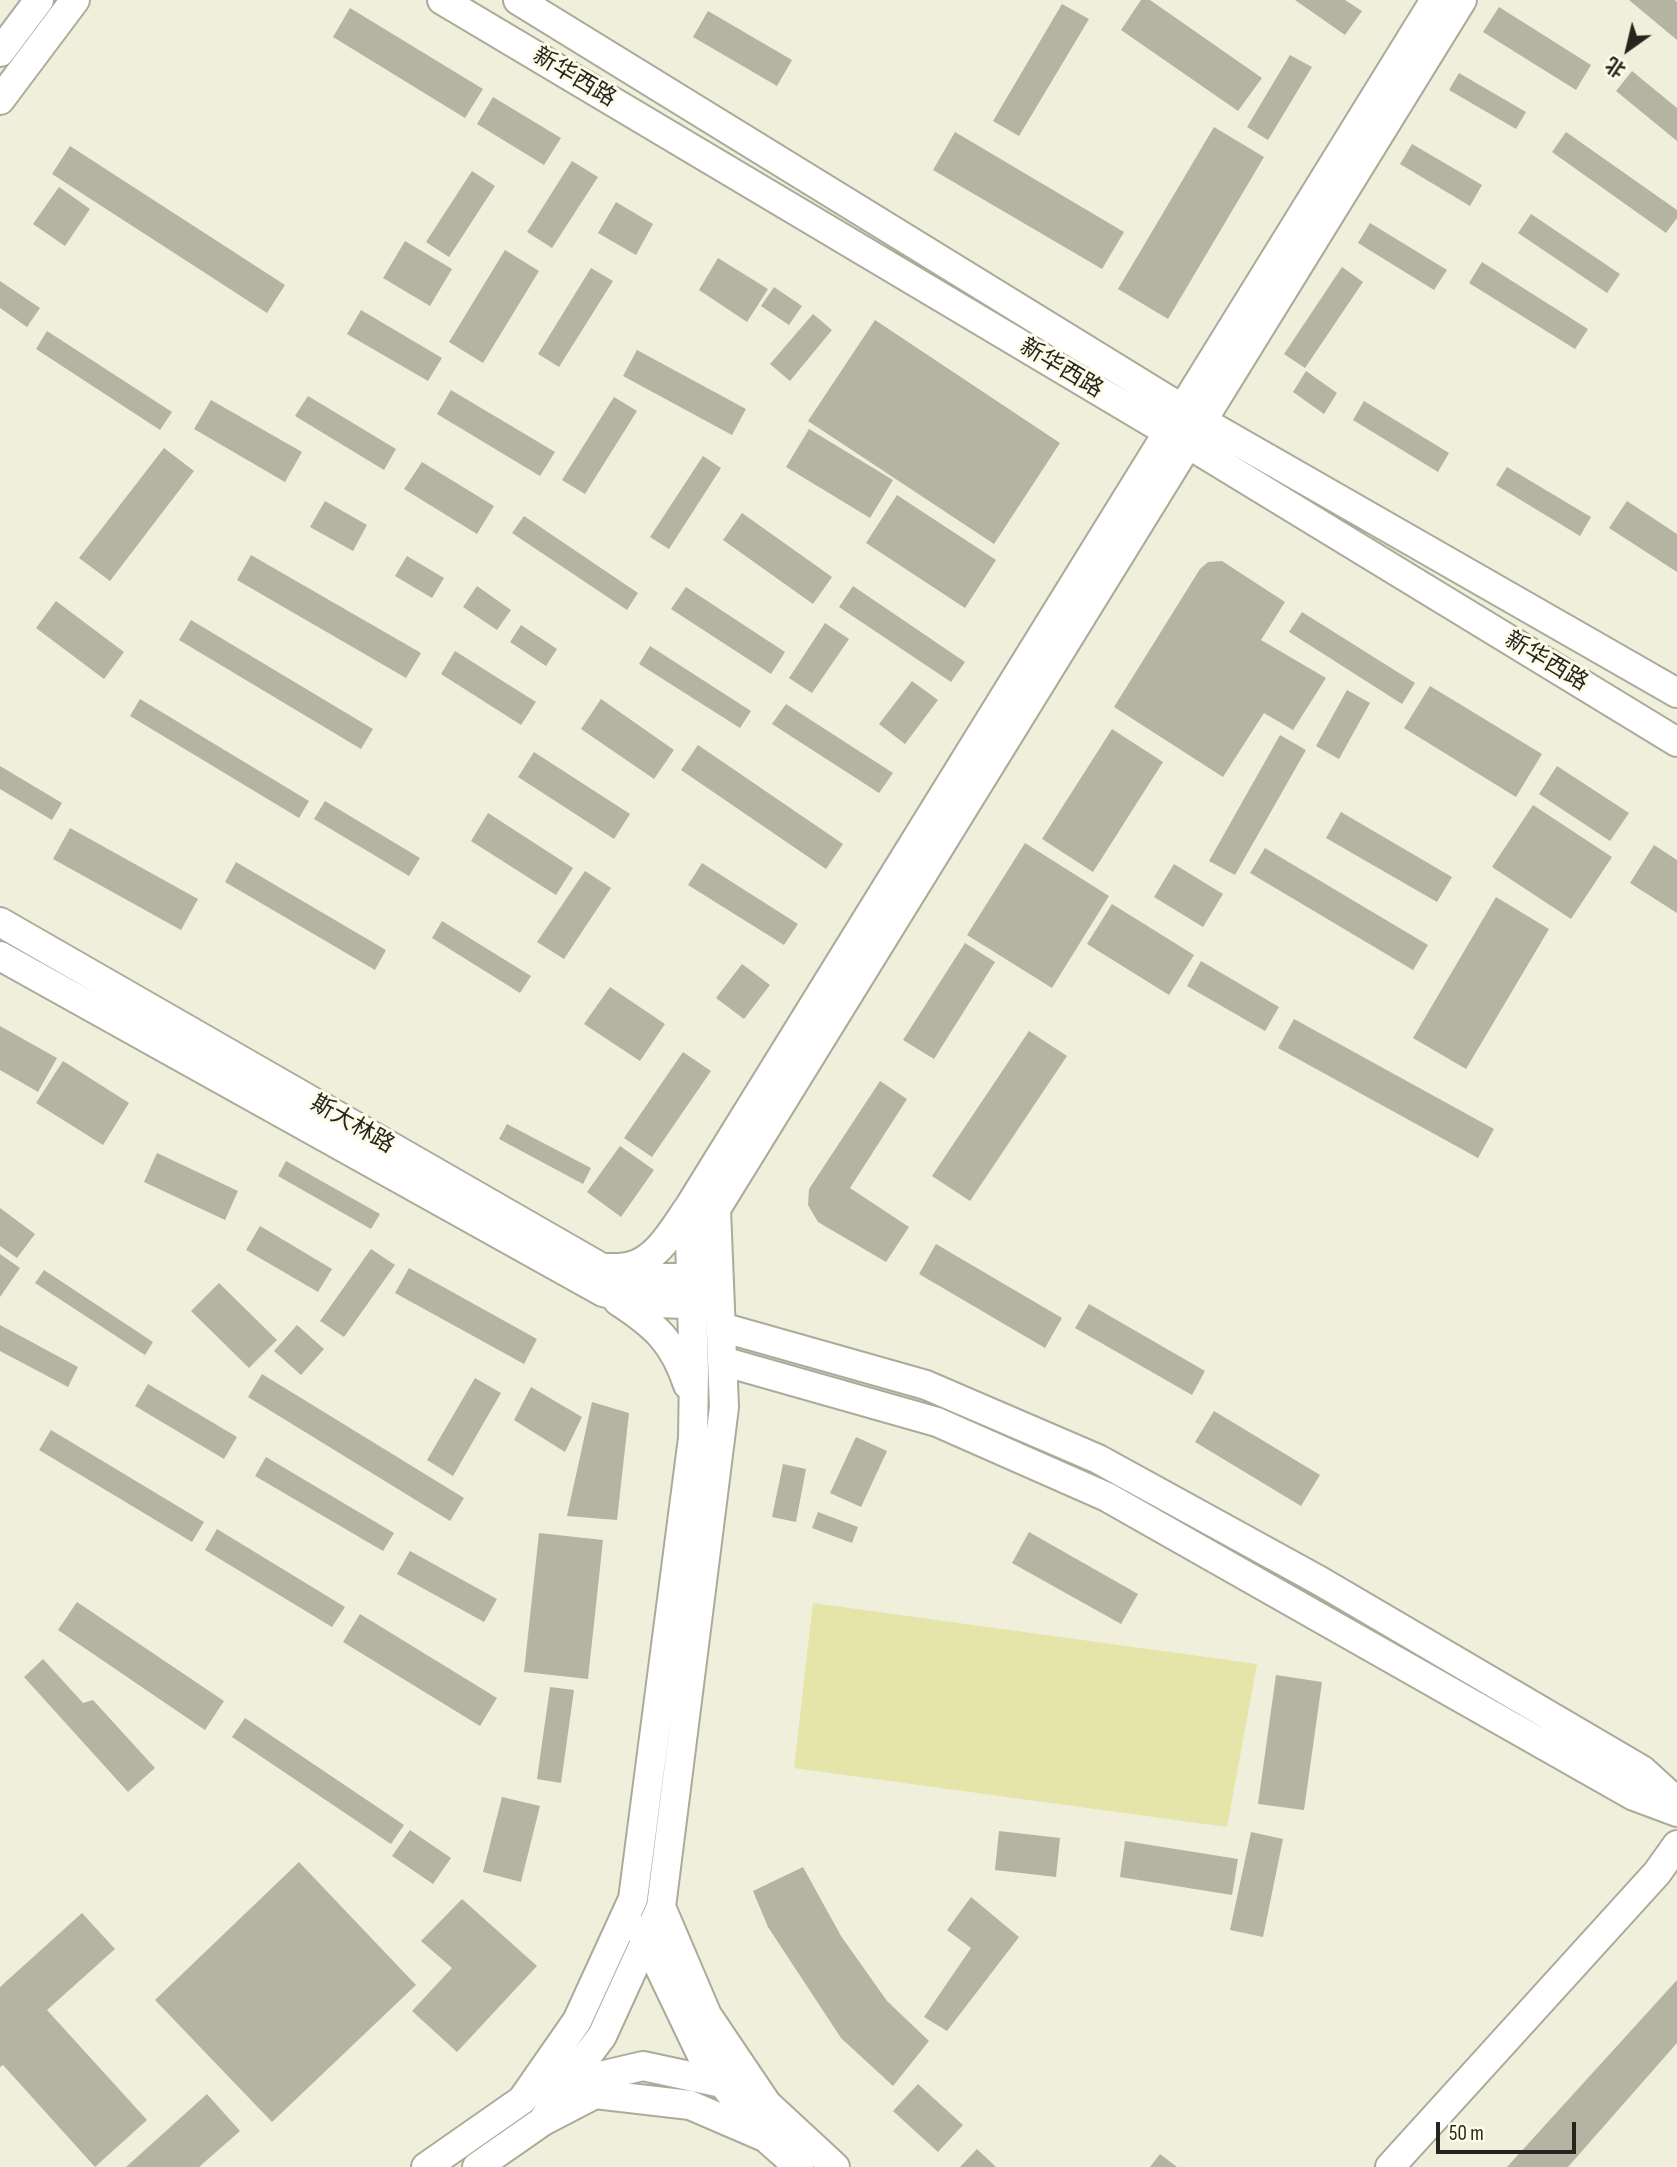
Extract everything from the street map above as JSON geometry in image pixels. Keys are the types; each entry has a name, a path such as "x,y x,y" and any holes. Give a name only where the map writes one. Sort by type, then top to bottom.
{"main road":[{"path":"0,52 39,0"},
{"path":"0,100 75,0"},
{"name":"新华西路","path":"442,0 1185,426 1677,693"},
{"name":"新华西路","path":"517,0 1677,742"},
{"path":"694,1405 680,1362 666,1339 603,1280 646,1259 702,1208 1185,426 1435,0"},
{"path":"1185,426 1462,0"},
{"name":"斯大林路","path":"0,922 603,1280"},
{"name":"斯大林路","path":"0,956 603,1280 632,1278 706,1288"},
{"path":"522,2100 577,2021 633,1899 692,1438 706,1288 702,1208"},
{"path":"543,2121 602,2036 661,1907 724,1407 721,1327 706,1288"},
{"path":"721,1327 926,1385 1098,1459 1320,1581 1642,1770 1677,1802"},
{"path":"722,1361 937,1422 1107,1497 1634,1796 1677,1812"},
{"path":"1390,2167 1657,1873 1677,1845"},
{"path":"661,1907 707,2015 767,2104 835,2167"},
{"path":"625,1914 646,1939 703,2058 765,2137 799,2167"},
{"path":"426,2167 522,2100 568,2082 643,2066 722,2083 767,2104"},
{"path":"477,2167 543,2121 595,2094 690,2105 765,2137"}],"shaded area":[{"path":"813,1603 1257,1664 1227,1827 794,1768"}],"building":[{"path":"1141,0 1150,0 1262,78 1238,111 1121,30"},
{"path":"1295,0 1345,0 1362,11 1345,35"},
{"path":"1629,0 1675,0 1677,40"},
{"path":"1062,4 1089,19 1019,136 993,121"},
{"path":"1499,7 1591,65 1576,90 1483,32"},
{"path":"350,8 483,89 465,118 333,37"},
{"path":"708,11 792,60 777,86 693,37"},
{"path":"1290,55 1312,67 1268,140 1247,127"},
{"path":"1632,71 1677,108 1677,141 1616,91"},
{"path":"1459,73 1526,112 1516,129 1449,90"},
{"path":"493,97 561,138 544,165 477,124"},
{"path":"1214,127 1264,157 1168,319 1118,289"},
{"path":"955,132 1124,232 1102,269 933,170"},
{"path":"1566,132 1677,210 1677,218 1666,233 1552,152"},
{"path":"1412,144 1482,185 1470,206 1400,164"},
{"path":"70,146 285,285 267,313 52,174"},
{"path":"572,161 598,177 552,248 527,232"},
{"path":"472,171 495,186 449,257 426,242"},
{"path":"59,187 90,209 65,246 33,224"},
{"path":"616,202 653,224 636,255 598,233"},
{"path":"1531,214 1620,274 1607,293 1518,233"},
{"path":"1370,223 1447,270 1434,290 1358,243"},
{"path":"405,241 452,269 430,306 383,278"},
{"path":"505,250 539,271 483,363 449,342"},
{"path":"718,258 768,289 747,322 699,290"},
{"path":"1482,262 1588,329 1575,349 1469,283"},
{"path":"1342,267 1363,282 1305,368 1284,354"},
{"path":"591,268 613,281 559,367 538,354"},
{"path":"0,281 40,308 27,327 0,308"},
{"path":"774,287 802,306 789,325 761,306"},
{"path":"361,310 442,358 428,381 347,334"},
{"path":"813,314 832,330 790,381 770,364"},
{"path":"875,320 1060,443 994,544 808,421"},
{"path":"47,331 172,412 160,430 36,349"},
{"path":"637,350 746,409 732,435 623,376"},
{"path":"1306,371 1337,393 1324,414 1293,392"},
{"path":"451,390 555,452 540,476 437,414"},
{"path":"308,396 396,449 384,470 295,416"},
{"path":"614,397 637,411 585,494 562,480"},
{"path":"211,400 302,452 285,482 194,429"},
{"path":"1364,401 1449,453 1438,472 1353,420"},
{"path":"809,429 893,480 870,518 786,467"},
{"path":"164,448 194,471 110,581 79,558"},
{"path":"703,456 721,468 669,549 650,537"},
{"path":"422,462 494,506 477,534 404,489"},
{"path":"1507,467 1591,517 1580,536 1496,485"},
{"path":"897,495 996,560 965,608 866,543"},
{"path":"325,501 367,525 353,551 310,527"},
{"path":"1627,501 1677,534 1677,572 1609,528"},
{"path":"742,513 832,577 813,604 723,540"},
{"path":"524,516 638,593 627,610 512,533"},
{"path":"251,555 421,653 406,678 237,580"},
{"path":"407,556 444,578 432,598 395,576"},
{"path":"1222,561 1285,602 1261,640 1326,678 1293,730 1264,713 1223,777 1114,707 1200,569 1208,562"},
{"path":"477,586 511,610 497,630 463,607"},
{"path":"853,586 965,662 951,682 839,607"},
{"path":"686,587 785,652 771,674 671,609"},
{"path":"56,601 124,652 104,679 36,628"},
{"path":"1302,612 1415,683 1402,704 1289,632"},
{"path":"191,620 373,729 361,749 179,640"},
{"path":"825,623 849,639 812,693 789,678"},
{"path":"521,625 557,649 546,666 510,642"},
{"path":"650,646 751,711 740,728 639,664"},
{"path":"455,651 536,702 521,725 441,674"},
{"path":"912,681 938,700 905,744 879,724"},
{"path":"1430,686 1542,754 1516,797 1404,728"},
{"path":"1347,690 1370,703 1339,759 1316,746"},
{"path":"140,699 309,801 299,818 130,716"},
{"path":"601,699 674,750 654,779 581,729"},
{"path":"786,704 893,773 879,793 772,724"},
{"path":"1112,729 1163,762 1093,872 1042,839"},
{"path":"1280,735 1306,750 1235,875 1209,861"},
{"path":"698,745 843,844 826,869 681,770"},
{"path":"534,752 630,814 614,839 518,777"},
{"path":"0,766 62,803 52,820 0,789"},
{"path":"1557,766 1629,813 1610,841 1539,794"},
{"path":"325,801 420,858 409,876 314,819"},
{"path":"1533,805 1612,857 1571,919 1492,867"},
{"path":"1341,812 1452,877 1437,902 1326,838"},
{"path":"488,813 573,868 556,895 471,841"},
{"path":"70,828 198,899 181,930 53,859"},
{"path":"1025,843 1109,896 1052,988 967,935"},
{"path":"1654,845 1677,860 1677,913 1630,883"},
{"path":"1265,848 1428,945 1413,970 1250,873"},
{"path":"236,862 386,950 375,970 225,882"},
{"path":"702,863 798,924 784,945 688,885"},
{"path":"1174,864 1223,894 1203,927 1154,897"},
{"path":"585,871 611,888 564,959 537,942"},
{"path":"1496,897 1549,929 1466,1069 1413,1038"},
{"path":"1112,904 1194,955 1169,995 1087,944"},
{"path":"442,921 531,976 520,993 432,938"},
{"path":"965,943 995,962 934,1059 903,1040"},
{"path":"1201,961 1279,1007 1265,1031 1187,986"},
{"path":"742,964 770,985 744,1019 716,998"},
{"path":"610,987 665,1024 640,1061 584,1024"},
{"path":"1294,1019 1494,1129 1478,1158 1278,1048"},
{"path":"0,1026 57,1058 38,1092 0,1070"},
{"path":"1029,1031 1067,1056 970,1201 932,1176"},
{"path":"683,1052 711,1071 652,1157 624,1138"},
{"path":"63,1061 129,1103 103,1145 36,1103"},
{"path":"880,1081 907,1099 850,1188 909,1227 886,1262 818,1222 808,1205 809,1189"},
{"path":"507,1124 591,1168 583,1184 499,1139"},
{"path":"620,1146 654,1170 621,1217 587,1192"},
{"path":"157,1153 238,1191 225,1220 144,1182"},
{"path":"286,1161 380,1214 371,1229 278,1176"},
{"path":"0,1208 35,1234 17,1258 0,1246"},
{"path":"260,1226 332,1269 318,1292 246,1250"},
{"path":"936,1244 1062,1318 1045,1348 919,1274"},
{"path":"371,1249 395,1265 344,1337 320,1321"},
{"path":"0,1254 20,1268 0,1297"},
{"path":"409,1268 537,1339 524,1364 395,1293"},
{"path":"44,1270 153,1342 145,1355 35,1283"},
{"path":"219,1283 277,1340 249,1368 191,1311"},
{"path":"1089,1304 1205,1371 1192,1395 1075,1328"},
{"path":"0,1325 78,1367 68,1387 0,1351"},
{"path":"297,1325 324,1349 301,1375 274,1351"},
{"path":"262,1374 464,1498 450,1521 248,1397"},
{"path":"475,1378 501,1393 453,1476 427,1460"},
{"path":"148,1384 237,1437 224,1459 135,1406"},
{"path":"531,1387 582,1417 565,1452 514,1420"},
{"path":"592,1402 629,1413 617,1520 567,1516"},
{"path":"1214,1411 1320,1475 1301,1506 1195,1442"},
{"path":"51,1430 204,1522 192,1542 39,1450"},
{"path":"856,1437 887,1451 861,1507 830,1493"},
{"path":"266,1457 394,1533 383,1551 255,1476"},
{"path":"783,1464 806,1469 796,1522 772,1517"},
{"path":"818,1512 858,1527 852,1543 812,1528"},
{"path":"217,1529 345,1607 332,1627 205,1550"},
{"path":"1029,1532 1138,1594 1121,1624 1012,1563"},
{"path":"539,1533 603,1540 588,1679 524,1672"},
{"path":"410,1551 497,1599 484,1622 397,1574"},
{"path":"77,1602 224,1701 205,1730 58,1630"},
{"path":"360,1614 497,1698 480,1726 343,1642"},
{"path":"43,1659 83,1703 93,1700 155,1768 128,1792 24,1677"},
{"path":"1276,1675 1322,1682 1304,1810 1258,1804"},
{"path":"550,1687 574,1690 561,1783 537,1779"},
{"path":"245,1718 404,1825 391,1844 232,1737"},
{"path":"502,1797 540,1806 521,1882 483,1872"},
{"path":"410,1830 451,1858 433,1884 392,1856"},
{"path":"999,1831 1060,1838 1056,1877 995,1870"},
{"path":"1251,1832 1283,1839 1263,1937 1230,1930"},
{"path":"1125,1841 1238,1859 1232,1895 1120,1877"},
{"path":"299,1862 416,1985 272,2122 155,2000"},
{"path":"803,1867 841,1936 887,2001 929,2041 893,2086 841,2038 768,1927 753,1891"},
{"path":"971,1897 1019,1937 947,2031 924,2017 971,1948 947,1930"},
{"path":"462,1899 537,1966 457,2052 412,2011 452,1968 421,1941"},
{"path":"82,1913 115,1949 47,2010 147,2120 95,2167 3,2065 0,2067 0,1987"},
{"path":"1677,1980 1677,2043 1568,2167 1507,2167"},
{"path":"918,2084 963,2125 938,2152 893,2111"},
{"path":"207,2094 240,2131 199,2167 126,2167"},
{"path":"977,2149 996,2167 960,2167"},
{"path":"1160,2154 1177,2167 1150,2167"}]}
